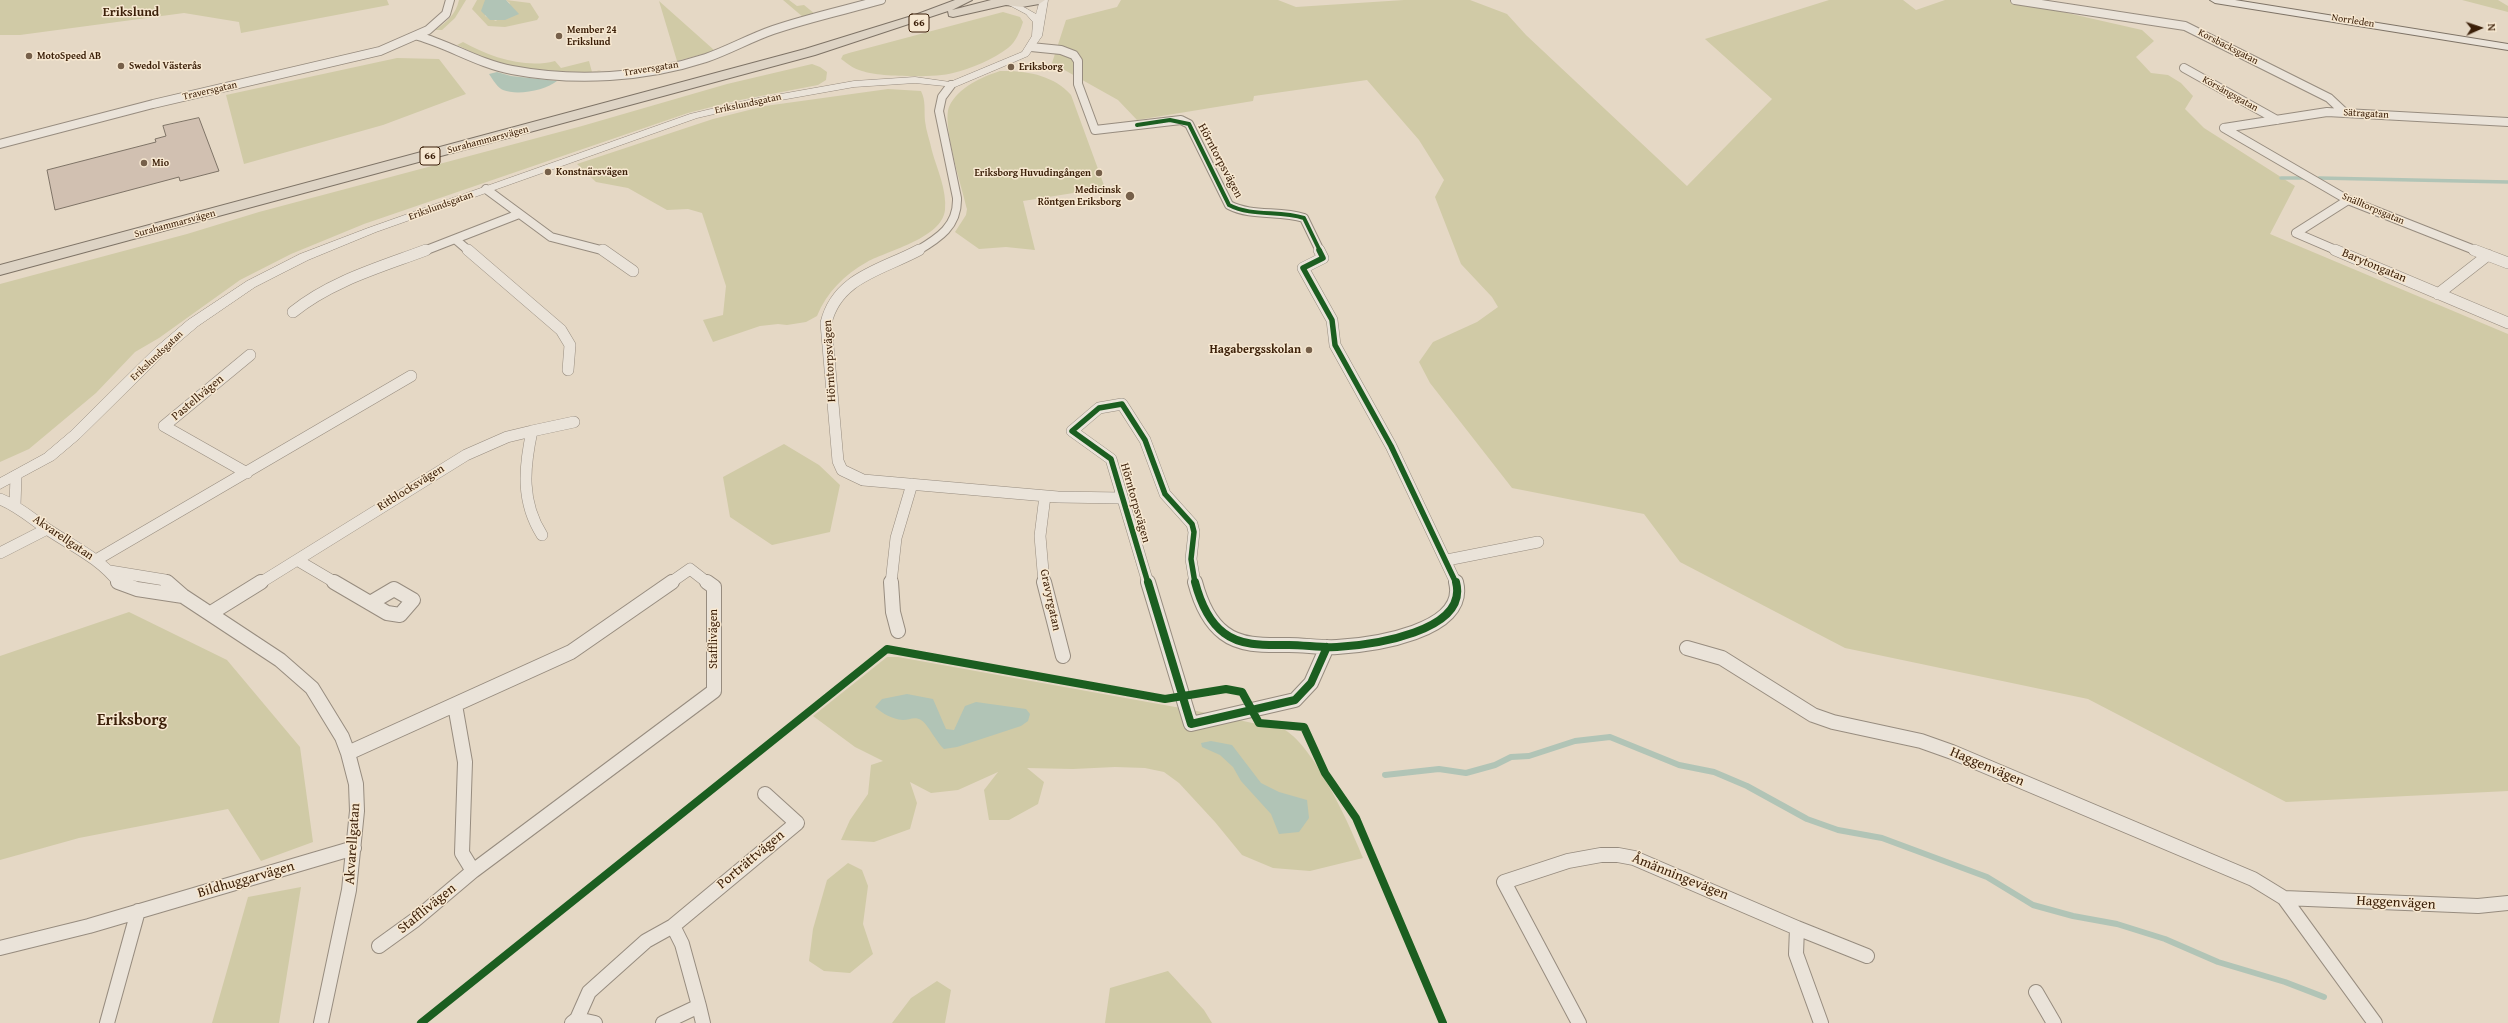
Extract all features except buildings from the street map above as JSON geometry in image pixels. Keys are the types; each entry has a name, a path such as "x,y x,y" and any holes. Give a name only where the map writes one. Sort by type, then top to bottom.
{"main road":[{"path":"835,44 918,16 956,0"},
{"name":"Surahammarsvägen","path":"0,271 624,104 835,44 919,18 966,0"},
{"name":"66","path":"1003,1 1039,0"},
{"name":"Norrleden","path":"2214,0 2508,46"},
{"name":"Surahammarsvägen","path":"835,44 898,29 976,6 1003,1"}],"street":[{"name":"Traversgatan","path":"0,144 153,104 360,56 418,36 439,22 446,14 450,0"},
{"name":"Traversgatan","path":"418,36 441,42 484,62 509,70 569,76 619,74 651,70 705,58 773,30 881,0"},
{"path":"950,84 1025,54 1031,47 1038,29 1038,23 1044,0"},
{"name":"Korsbacksgatan","path":"2015,0 2063,9 2098,12 2185,26 2328,98 2345,113"},
{"path":"1003,1 1031,12 1038,23"},
{"name":"Hörntorpsvägen","path":"1031,47 1061,50 1074,55 1078,61 1078,84 1081,96 1096,130 1181,120 1189,124 1229,204 1238,211 1293,214 1304,218 1323,258 1303,268 1332,320 1335,345 1391,446 1455,578 1457,597 1449,611 1432,623 1397,638 1380,642 1327,646 1274,645 1236,640 1225,634 1215,625 1196,586 1192,559 1194,530 1192,522 1186,514 1168,498 1145,440 1122,404 1099,408 1072,431 1111,459 1121,498 1191,724 1295,700 1307,692 1311,686 1327,646"},
{"name":"Körsångsgatan","path":"2184,68 2277,120"},
{"name":"Erikslundsgatan","path":"0,484 54,453 92,419 160,351 193,323 233,295 304,257 671,123 753,102 876,81 915,80 950,84"},
{"name":"Hörntorpsvägen","path":"950,84 942,97 939,111 956,194 958,211 955,217 945,232 932,242 876,269 842,291 830,305 826,323 836,449 842,470 863,480 1045,496 1095,499 1121,498"},
{"name":"Sätragatan","path":"2224,128 2327,112 2508,122"},
{"name":"Snälltorpsgatan","path":"2224,128 2348,200 2508,263"},
{"path":"486,190 551,236 604,250 633,271"},
{"name":"Barytongatan","path":"2348,200 2296,233 2508,323"},
{"path":"293,312 310,298 345,281 519,214"},
{"path":"455,239 561,330 570,345 568,370"},
{"path":"2438,294 2488,255"},
{"name":"Pastellvägen","path":"247,473 164,426 250,355"},
{"path":"96,560 412,376"},
{"name":"Ritblocksvägen","path":"211,613 466,455 507,437 574,422"},
{"path":"532,431 526,459 525,492 530,513 542,535"},
{"path":"15,505 16,476"},
{"path":"898,631 893,616 889,568 896,529 912,484"},
{"name":"Gravyrgatan","path":"1045,496 1040,536 1044,582 1063,656"},
{"name":"Akvarellgatan","path":"0,499 15,505 47,529 96,560 110,571 119,583 137,589 183,596 211,613 296,672 312,688 328,713 348,753 356,784 357,811 349,890 321,1023"},
{"path":"0,553 47,529"},
{"path":"1447,560 1538,542"},
{"path":"297,560 372,602"},
{"name":"Stafflivägen","path":"348,753 571,652 690,570 714,588 714,691 473,870 415,920 379,946"},
{"name":"Haggenvägen","path":"1687,648 1722,658 1813,715 1833,722 1921,741 1952,752 2253,879 2284,898 2375,1023"},
{"path":"455,704 465,762 462,853 473,870"},
{"name":"Porträttvägen","path":"595,1023 574,1021 589,992 646,941 673,926 797,823 765,794"},
{"name":"Bildhuggarvägen","path":"0,948 138,911 354,848"},
{"name":"Åmänningevägen","path":"1579,1023 1504,882 1593,856 1610,853 1623,855 1717,892 1797,928 1867,956"},
{"name":"Haggenvägen","path":"2284,898 2478,906 2508,903"},
{"path":"106,1023 138,911"},
{"path":"673,926 682,944 703,1023"},
{"path":"1797,928 1796,954 1821,1023"},
{"path":"2036,992 2054,1023"},
{"path":"663,1023 699,1006"}],"shaded area":[{"path":"0,0 387,0 389,5 241,33 239,22 184,13 20,35 0,35"},
{"path":"459,0 466,0 455,18 442,30 435,30 450,17 456,9"},
{"path":"477,0 485,0 485,16 496,21 510,3 506,0 530,3 539,17 537,20 505,27 488,26 472,9"},
{"path":"485,0 506,0 519,14 505,20 490,20 481,11"},
{"path":"783,0 789,0 797,6 804,5 815,14 803,17"},
{"path":"1121,0 1278,0 1296,7 1404,0 1470,0 1507,14 1526,35 1687,186 1772,99 1705,39 1829,0 1903,0 1916,10 1945,0 2010,0 2142,30 2154,41 2136,57 2151,73 2168,75 2181,83 2193,96 2185,109 2204,128 2295,186 2270,234 2508,334 2508,791 2286,802 2088,699 1845,648 1680,562 1644,514 1512,488 1430,383 1419,362 1433,342 1477,322 1498,307 1492,297 1461,264 1435,197 1444,180 1419,140 1367,80 1254,96 1253,101 1137,120 1118,100 1052,63 1066,20 1117,7"},
{"path":"2462,0 2498,0 2508,6 2508,12"},
{"path":"659,1 714,50 721,49 670,63 677,61"},
{"path":"1003,12 1020,17 1023,22 1013,43 996,56 960,71 934,76 881,75 859,70 841,59 843,55 849,53"},
{"path":"463,42 496,57 532,64 555,61 561,68 589,61 592,72 556,71 506,65 493,61 457,45"},
{"path":"397,58 439,59 466,94 383,125 244,164 226,95"},
{"path":"812,64 827,72 826,80 818,85 735,101 688,113 364,224 291,254 240,280 159,338 135,352 96,393 29,449 0,462 0,284 187,234 259,212 582,126 727,84"},
{"path":"1000,71 1029,73 1048,78 1064,88 1071,95 1105,188 1023,201 1035,250 1006,247 979,249 955,232 966,215 967,209 950,141 948,127 949,107 964,88 986,76"},
{"path":"497,72 511,76 557,81 546,87 532,91 509,92 499,88 489,74"},
{"path":"888,89 921,91 923,95 926,128 945,195 945,210 942,220 925,236 867,262 844,278 826,299 817,316 806,322 787,325 778,324 760,326 713,342 703,320 723,315 726,286 702,213 688,209 667,210 628,188 596,182 577,164 713,119 765,106"},
{"path":"784,444 819,465 840,485 830,532 772,545 730,517 723,477"},
{"path":"129,612 227,660 300,747 313,842 261,861 228,809 79,838 0,860 0,656"},
{"path":"887,657 898,657 1192,710 1285,730 1296,739 1319,769 1340,807 1363,858 1310,871 1273,868 1242,855 1215,822 1179,783 1164,772 1145,768 1027,768 1044,782 1038,804 1009,820 989,820 984,790 998,772 958,790 931,793 910,782 917,803 910,829 874,842 841,840 850,820 868,794 871,765 883,761 855,747 813,716"},
{"path":"907,694 933,699 946,729 954,730 965,706 976,702 1026,709 1030,714 1028,721 1021,726 957,747 944,749 921,720 916,718 903,720 895,719 884,714 875,707 882,699"},
{"path":"1211,741 1232,745 1261,783 1279,792 1307,800 1309,818 1299,832 1279,834 1271,814 1241,781 1233,767 1220,755 1202,747 1201,743"},
{"path":"848,863 862,870 868,886 863,924 873,954 850,973 824,971 809,961 813,929 827,880"},
{"path":"301,887 279,1023 212,1023 248,897"},
{"path":"1168,971 1204,1010 1212,1023 1105,1023 1110,988"},
{"path":"937,981 951,990 945,1023 892,1023 911,998"}],"waterway":[{"path":"2281,178 2308,178"},
{"path":"2319,178 2508,182"},
{"path":"1385,775 1439,769 1466,773 1495,765 1511,757 1529,756 1575,741 1610,737 1679,765 1714,772 1747,786 1807,819 1838,830 1882,838 1987,877 2033,905 2073,916 2117,924 2165,939 2218,962 2285,982 2324,997"}],"cycle path":[{"path":"1137,125 1170,120 1177,120 1189,124 1229,205 1246,212 1295,215 1304,218 1323,258 1303,268 1332,320 1335,345 1391,446 1447,560 1456,584 1458,593 1457,598 1450,610 1439,621 1405,636 1386,641 1350,646 1319,647 1266,645 1248,643 1232,638 1225,634 1211,620 1197,590 1191,559 1194,529 1190,519 1165,494 1148,446 1122,404 1099,408 1072,431 1111,459 1191,724 1295,700 1302,695 1311,683 1327,647"},
{"path":"421,1023 887,649 1165,699 1226,689 1242,692 1259,723 1304,727 1325,773 1356,818 1443,1023"}],"place":[{"name":"Member 24 Erikslund","path":"559,36"},
{"name":"MotoSpeed AB","path":"29,56"},
{"name":"Swedol Västerås","path":"121,66"},
{"name":"Eriksborg","path":"1011,67"},
{"name":"Mio","path":"144,163"},
{"name":"Konstnärsvägen","path":"548,172"},
{"name":"Eriksborg Huvudingången","path":"1099,173"},
{"name":"Medicinsk Röntgen Eriksborg","path":"1130,196"},
{"name":"Hagabergsskolan","path":"1309,350"}],"district":[{"name":"Erikslund","path":"131,13"},
{"name":"Eriksborg","path":"132,721"}]}
